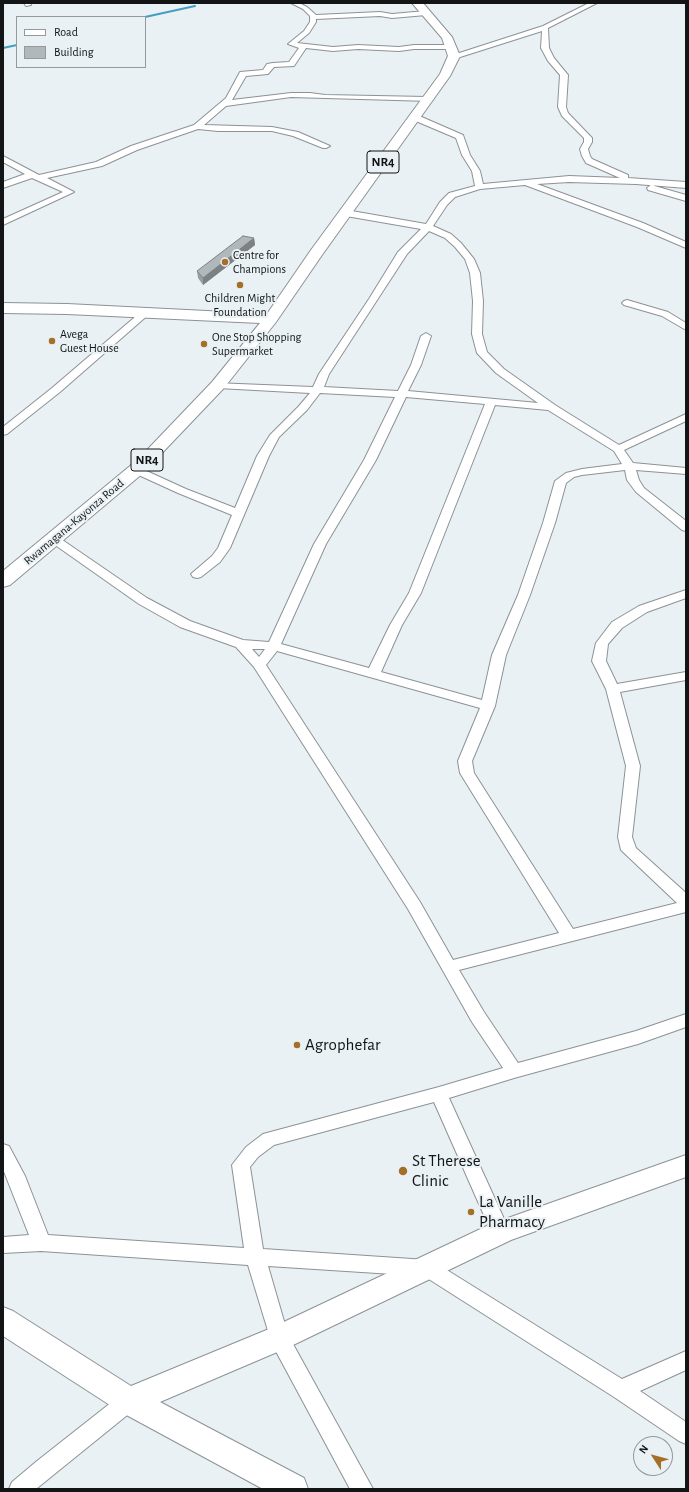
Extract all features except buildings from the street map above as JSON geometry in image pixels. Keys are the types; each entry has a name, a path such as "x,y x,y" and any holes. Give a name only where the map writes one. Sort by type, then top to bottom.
{"highway":[{"path":"422,8 447,37 453,52"},
{"name":"NR4","path":"271,319 446,74 453,52"},
{"path":"3,308 271,319"},
{"name":"Rwamagana-Kayonza Road","path":"3,581 54,540 136,470 184,422 218,385 271,319"}],"street":[{"path":"294,3 305,8 314,17 380,14 392,16 422,8"},
{"path":"314,17 313,22 307,32 291,44 302,47 332,49 358,47 398,49 414,47 453,52 523,35 545,27 594,3"},
{"path":"545,27 545,48 551,60 564,75 562,107 565,114 588,138 588,142 584,149 589,161 652,188 686,198"},
{"path":"197,127 229,99 243,74 265,72 270,66 273,65 291,64 302,47"},
{"path":"222,104 291,95 427,99"},
{"path":"414,117 460,137 466,155 476,171 479,187"},
{"path":"3,185 34,176 99,164 134,148 197,127 218,129 272,129 295,134 326,146"},
{"path":"3,158 34,176 70,192 3,222"},
{"path":"197,574 216,559 224,548 263,456 275,435 303,408 317,390 324,374 374,299 403,252 428,227 438,214 443,204 452,195 479,187 528,184 569,178 686,185"},
{"path":"528,184 640,225 686,245"},
{"path":"652,188 665,184"},
{"path":"346,213 428,227 448,236 469,259 476,280 478,301 478,334 482,353 500,372 618,449 629,466 633,480 640,490 686,527"},
{"path":"627,303 665,314 686,327"},
{"path":"3,432 56,390 145,313"},
{"path":"259,665 274,646 320,544 370,460 403,394 416,365 426,336"},
{"path":"218,385 403,394 551,406"},
{"path":"373,674 396,625 415,593 491,402"},
{"path":"618,449 686,417"},
{"path":"569,936 467,773 465,761 488,706 498,655 524,595 549,523 561,481 570,475 582,472 629,466 686,471"},
{"path":"136,470 182,492 240,513"},
{"path":"54,540 143,601 185,624 241,644 274,646 488,706"},
{"path":"686,594 643,609 617,625 602,643 599,661 613,690 633,766 625,837 629,850 686,902"},
{"path":"241,644 259,665 414,906 478,1017 514,1070"},
{"path":"613,690 685,678"},
{"path":"449,967 686,906"},
{"path":"362,1489 279,1338 255,1256 241,1165 252,1152 269,1139 439,1094 514,1070 638,1037 686,1020"},
{"path":"439,1094 501,1232"},
{"path":"3,1151 16,1176 41,1242"},
{"path":"20,1489 44,1468 129,1401 279,1338 501,1232 686,1166"},
{"path":"3,1245 41,1242 427,1268 621,1390 686,1434"},
{"path":"7,1328 129,1401 293,1489"},
{"path":"621,1390 686,1360"}],"waterway":[{"path":"146,17 195,6"},
{"path":"3,48 16,45"}],"place":[{"name":"Centre for Champions","path":"225,262"},
{"name":"Children Might Foundation","path":"240,285"},
{"name":"Avega Guest House","path":"52,341"},
{"name":"One Stop Shopping Supermarket","path":"204,344"},
{"name":"Agrophefar","path":"297,1045"},
{"name":"St Therese Clinic","path":"403,1171"},
{"name":"La Vanille Pharmacy","path":"471,1212"}]}
